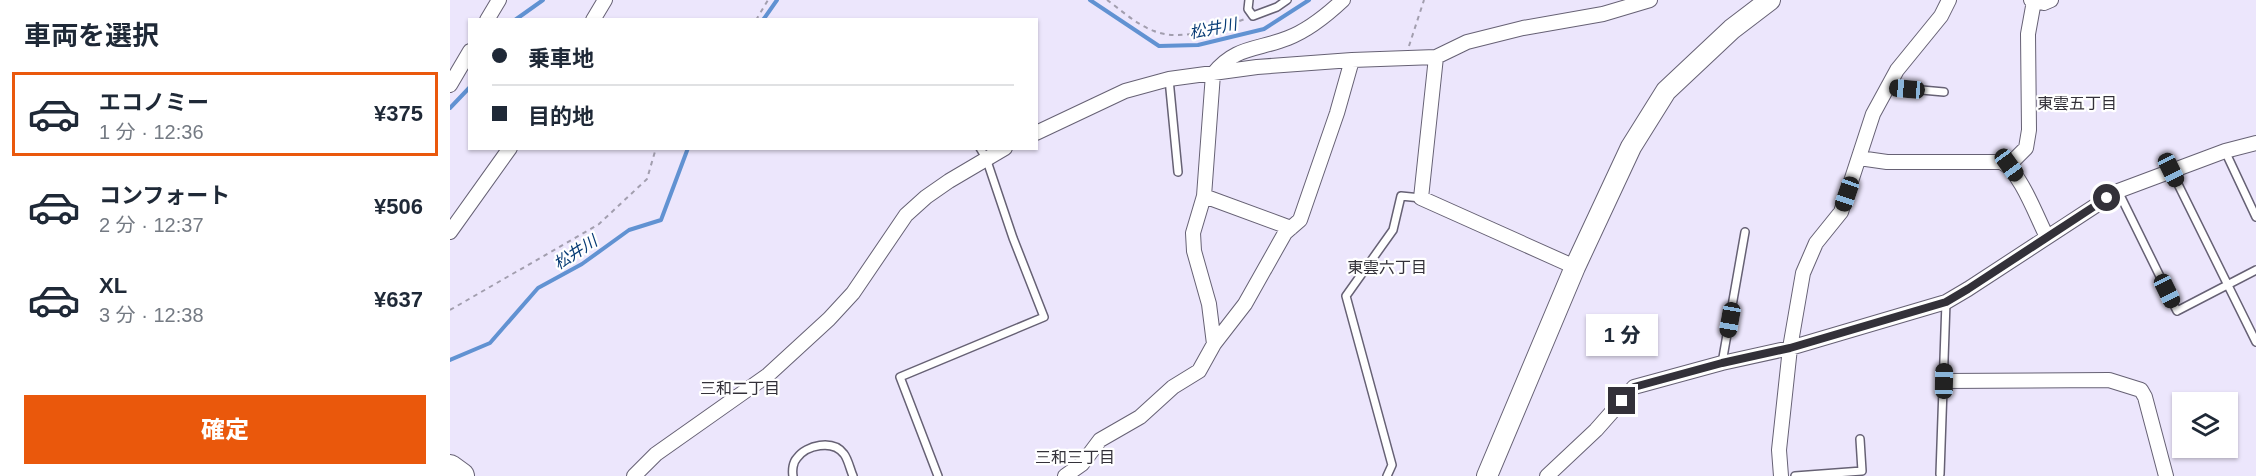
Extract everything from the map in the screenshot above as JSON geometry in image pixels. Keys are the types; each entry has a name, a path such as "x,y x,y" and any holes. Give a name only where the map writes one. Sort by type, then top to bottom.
{"highway":[{"path":"450,468 461,476"}],"street":[{"path":"489,18 499,0"},
{"path":"594,18 605,0"},
{"path":"1214,344 1209,304 1194,251 1193,233 1204,196 1213,74 1223,61 1243,51 1290,38 1324,17 1343,0"},
{"path":"1038,132 1125,91 1169,79 1257,67 1436,57 1467,42 1523,28 1603,14 1650,0"},
{"path":"1487,476 1575,267 1632,147 1666,91 1732,29 1770,0"},
{"path":"1781,476 1779,450 1790,348 1803,273 1816,243 1841,213 1869,125 1888,87 1898,70 1941,16 1949,0"},
{"path":"2009,165 2026,148 2029,130 2028,34 2033,0 2043,3 2051,0"},
{"path":"450,85 468,54"},
{"path":"1436,57 1421,198 1575,267"},
{"path":"1065,476 1082,464 1100,440 1140,417 1173,387 1199,371 1214,344 1245,303 1285,233 1300,220 1338,113 1352,60"},
{"path":"1546,476 1596,429 1634,387 1722,363 1790,348 1946,302 2118,191 2225,151 2256,144"},
{"path":"450,232 509,150"},
{"path":"634,476 656,454 768,375 829,319 853,293 906,215 926,196 983,153"},
{"path":"1859,158 1887,162 2001,162 2009,165 2017,176 2047,237"},
{"path":"1204,196 1291,228"},
{"path":"1944,381 2109,381 2141,390 2145,397 2166,476"}],"lane":[{"path":"1249,0 1248,9 1253,16 1277,7 1287,0"},
{"path":"1169,79 1178,172"},
{"path":"1888,87 1944,92"},
{"path":"2225,151 2256,217"},
{"path":"938,476 900,377 1044,317 983,153"},
{"path":"2171,170 2256,342"},
{"path":"2118,191 2177,312 2256,270"},
{"path":"1387,476 1392,465 1346,296 1394,230 1401,196 1421,198"},
{"path":"1722,363 1746,232"},
{"path":"1940,474 1946,302"},
{"path":"1795,476 1862,471 1860,440"},
{"path":"793,476 795,459 809,448 829,445 844,453 853,476"}],"path":[{"path":"757,18 768,0"},
{"path":"1107,0 1152,31 1168,36 1212,30 1253,16"},
{"path":"1407,58 1409,42 1424,0"},
{"path":"450,310 599,224 647,178 655,150"}],"waterway":[{"path":"518,18 543,0"},
{"name":"松井川","path":"764,18 777,0"},
{"name":"松井川","path":"1090,0 1159,46 1198,45 1264,29 1309,0"},
{"path":"450,108 468,89"},
{"name":"松井川","path":"450,360 490,343 538,288 582,264 629,230 661,220 687,150"}],"district":[{"name":"東雲五丁目","path":"2077,103"},
{"name":"東雲六丁目","path":"1387,267"},
{"name":"三和二丁目","path":"740,388"},
{"name":"三和三丁目","path":"1075,457"}],"route":[{"path":"1622,401 1634,387 1722,363 1790,348 1946,302 2107,198"}]}
